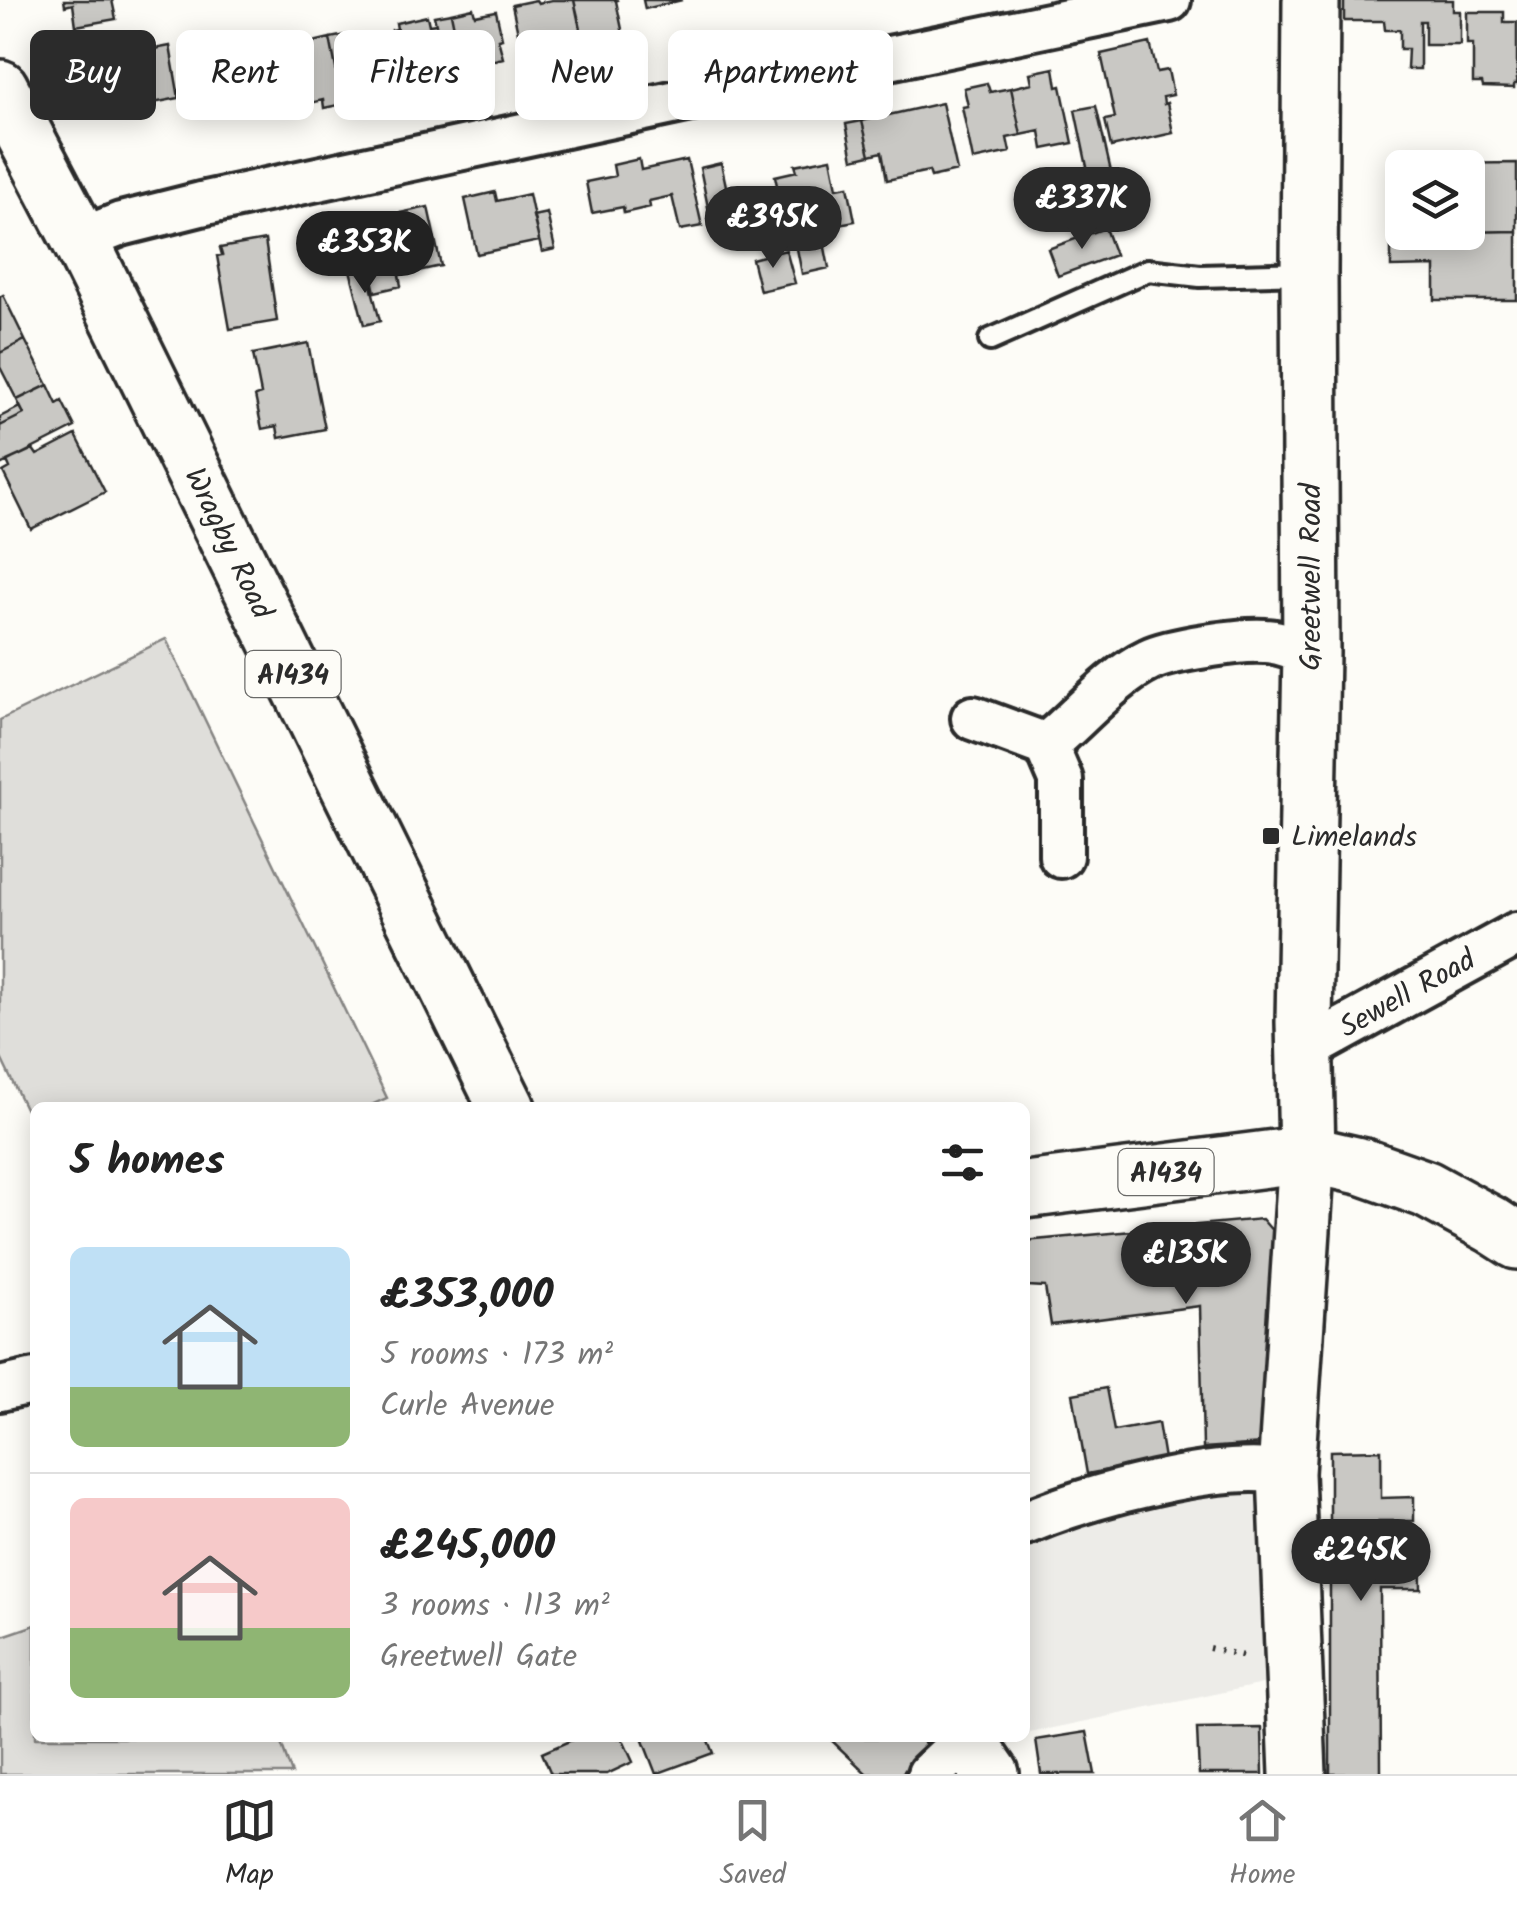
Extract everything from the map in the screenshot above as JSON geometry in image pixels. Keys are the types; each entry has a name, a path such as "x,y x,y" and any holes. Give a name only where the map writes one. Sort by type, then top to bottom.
{"street":[{"path":"80,240 121,224 200,204 1169,0"},
{"name":"Greetwell Road","path":"1298,1774 1286,1473 1307,1154 1304,1060 1311,652 1311,0"},
{"name":"Wragby Road","path":"0,88 80,240 504,1102"},
{"path":"1046,745 1106,690 1150,659 1210,646 1266,640 1311,652"},
{"path":"973,718 1046,745 1060,780 1062,856"},
{"name":"Sewell Road","path":"1304,1060 1306,1049 1517,934"},
{"name":"A1434","path":"1030,1189 1307,1154 1364,1167 1426,1188 1517,1241"},
{"path":"0,1389 30,1382"},
{"path":"1030,1521 1167,1481 1252,1468 1286,1473"},
{"path":"929,1774 962,1742"},
{"path":"969,1742 991,1774"}],"lane":[{"path":"990,340 1148,270 1200,276 1309,272"}],"shaded area":[{"path":"166,639 387,1098 378,1102 30,1102 30,1119 0,1056 0,720"},
{"path":"1259,1481 1272,1682 1030,1733 1030,1535 1081,1519"},
{"path":"30,1627 30,1742 280,1742 292,1774 0,1774 0,1637"}],"building":[{"path":"64,0 112,0 116,19 76,26 73,4 65,6"},
{"path":"536,0 574,0 580,30 517,30 512,5"},
{"path":"574,0 618,0 622,30 581,30"},
{"path":"643,0 682,0 645,9"},
{"path":"1344,0 1453,0 1453,11 1460,11 1460,45 1425,45 1425,21 1420,21 1420,69 1407,69 1408,49 1400,49 1400,30 1385,30 1384,21 1344,21"},
{"path":"473,8 475,15 496,11 503,58 495,60 495,30 454,30 451,13"},
{"path":"1467,12 1504,12 1504,22 1517,22 1514,88 1473,83 1473,44 1467,44"},
{"path":"451,13 454,30 392,30 397,29 396,23 427,16 429,25 436,24 434,16"},
{"path":"330,38 334,106 324,108 323,100 314,102 314,42"},
{"path":"1150,43 1157,72 1168,70 1173,95 1163,97 1173,133 1111,147 1105,120 1115,118 1101,54"},
{"path":"170,46 176,99 156,102 156,49"},
{"path":"1054,68 1073,143 1043,149 1040,131 1021,135 1011,88 1032,83 1030,73"},
{"path":"987,83 990,92 1011,88 1021,135 1007,138 1010,152 973,160 962,107 968,106 964,88"},
{"path":"942,103 957,171 931,177 929,171 887,180 882,152 870,155 862,121 893,120 893,114"},
{"path":"1096,106 1112,176 1090,181 1075,110"},
{"path":"862,121 870,155 853,159 846,124"},
{"path":"831,158 837,188 848,186 855,221 839,224 838,214 819,217 829,268 802,274 789,208 782,209 775,176 797,171 795,165"},
{"path":"639,159 641,170 687,160 702,226 680,230 672,196 649,201 650,207 624,213 623,207 592,213 586,182 615,176 613,165"},
{"path":"721,163 735,227 713,232 700,168"},
{"path":"1485,163 1517,163 1517,231 1485,232"},
{"path":"495,192 497,201 529,194 539,241 477,254 465,199"},
{"path":"428,207 441,266 399,275 401,286 375,292 363,221"},
{"path":"547,213 555,249 542,252 533,216"},
{"path":"1105,228 1115,255 1058,276 1048,249"},
{"path":"1517,231 1517,300 1435,300 1435,266 1391,267 1391,250 1485,250 1485,232"},
{"path":"265,240 277,321 230,329 217,256 222,255 220,248"},
{"path":"786,250 795,283 760,291 752,259"},
{"path":"366,266 380,321 364,325 350,270"},
{"path":"3,295 25,340 0,353 0,297"},
{"path":"25,340 48,385 17,400 0,367 0,353"},
{"path":"308,343 325,429 279,438 277,426 262,429 255,396 261,394 253,354"},
{"path":"48,385 57,404 62,401 75,427 0,465 0,426 24,414 17,400"},
{"path":"20,407 24,414 0,426 0,417"},
{"path":"76,435 105,492 31,529 3,472 10,468 7,461 33,449 37,455"},
{"path":"1262,1219 1281,1241 1278,1443 1203,1448 1200,1306 1051,1325 1045,1287 1030,1286 1030,1241"},
{"path":"1106,1388 1114,1431 1158,1423 1164,1459 1087,1474 1073,1394"},
{"path":"1381,1450 1381,1498 1414,1497 1414,1521 1379,1521 1379,1544 1420,1544 1421,1589 1380,1589 1381,1774 1330,1774 1330,1451"},
{"path":"1262,1728 1263,1774 1199,1774 1197,1729"},
{"path":"1087,1732 1095,1774 1041,1774 1036,1740"},
{"path":"567,1742 624,1742 633,1762 607,1774 551,1774 542,1753"},
{"path":"644,1742 709,1742 713,1753 656,1774"},
{"path":"833,1742 924,1742 928,1746 901,1774 867,1774"}],"place":[{"name":"Limelands","path":"1271,836"}]}
